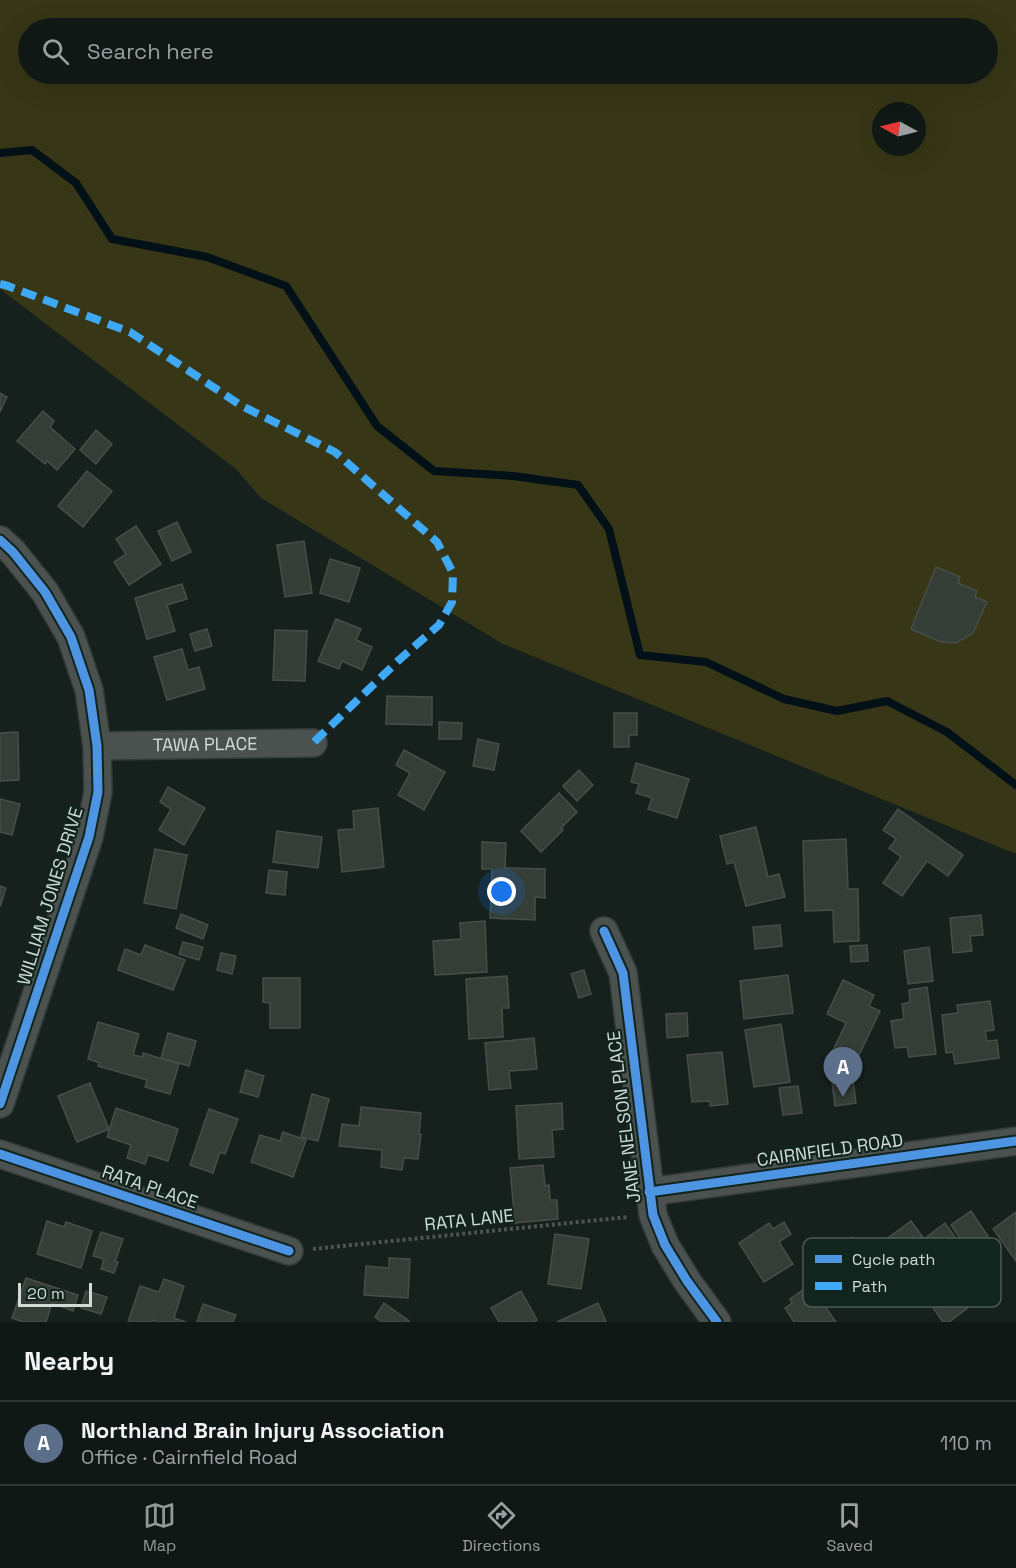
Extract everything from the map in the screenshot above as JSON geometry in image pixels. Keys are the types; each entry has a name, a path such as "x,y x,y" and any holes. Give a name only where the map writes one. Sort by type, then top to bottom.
{"street":[{"name":"WILLIAM JONES DRIVE","path":"0,540 13,552 45,592 71,637 89,690 97,746 98,792 89,837 0,1104"},
{"name":"TAWA PLACE","path":"97,746 313,743"},
{"name":"JANE NELSON PLACE","path":"604,931 623,973 651,1204 665,1245 687,1281 717,1322"},
{"name":"CAIRNFIELD ROAD","path":"651,1204 1016,1141"},
{"name":"RATA PLACE","path":"0,1154 289,1251"}],"shaded area":[{"path":"0,0 1016,0 1016,854 503,644 261,498 236,469 0,289"}],"building":[{"path":"0,393 7,397 0,412"},
{"path":"43,411 54,421 50,427 75,449 57,470 47,461 45,464 17,441"},
{"path":"96,430 112,444 96,464 80,450"},
{"path":"87,471 112,491 83,527 58,506"},
{"path":"177,522 191,552 172,561 158,531"},
{"path":"136,526 161,564 129,585 114,562 126,554 116,539"},
{"path":"304,541 312,593 285,597 277,545"},
{"path":"330,559 360,568 349,602 320,593"},
{"path":"936,567 960,577 958,583 977,591 975,597 987,602 973,633 956,643 941,642 911,629"},
{"path":"182,584 187,599 167,605 175,631 147,639 135,598"},
{"path":"336,619 361,629 356,640 372,647 362,670 342,661 339,669 318,661"},
{"path":"207,629 212,646 195,651 190,634"},
{"path":"275,630 307,631 305,681 273,680"},
{"path":"182,649 188,670 199,667 205,689 167,700 154,657"},
{"path":"387,696 432,697 432,725 386,724"},
{"path":"614,713 637,713 637,735 629,735 629,747 614,747"},
{"path":"439,722 462,723 461,739 439,739"},
{"path":"18,732 19,780 0,781 0,733"},
{"path":"478,739 499,744 494,770 473,766"},
{"path":"404,750 445,772 424,810 398,795 410,773 396,765"},
{"path":"636,763 689,779 677,818 648,809 652,798 636,793 639,784 631,782"},
{"path":"579,770 593,785 577,801 563,786"},
{"path":"168,787 205,808 184,845 159,830 171,809 160,802"},
{"path":"559,793 577,812 541,852 521,831"},
{"path":"0,799 20,804 12,835 0,832"},
{"path":"378,808 384,867 342,872 338,830 354,829 353,811"},
{"path":"898,809 963,855 948,876 927,861 902,896 883,883 901,857 889,848 896,839 883,830"},
{"path":"756,827 768,877 779,874 785,897 746,906 734,862 727,864 720,836"},
{"path":"277,831 322,837 318,868 273,862"},
{"path":"846,839 848,889 858,889 859,941 834,942 833,910 805,911 803,841"},
{"path":"482,842 506,843 505,868 545,869 545,898 535,897 535,920 490,918 492,869 482,869"},
{"path":"155,849 187,855 176,909 144,903"},
{"path":"269,870 287,872 285,895 266,893"},
{"path":"0,886 6,888 0,907"},
{"path":"181,914 208,925 203,939 176,928"},
{"path":"981,915 983,935 970,936 972,951 953,953 950,918"},
{"path":"485,921 487,972 435,975 433,941 461,939 460,923"},
{"path":"780,925 782,946 755,949 753,927"},
{"path":"183,942 203,947 199,960 179,954"},
{"path":"145,945 185,960 173,990 118,970 125,949 141,955"},
{"path":"867,945 868,961 851,962 850,946"},
{"path":"929,947 933,981 908,984 904,951"},
{"path":"221,953 236,956 232,974 217,970"},
{"path":"584,970 591,994 579,998 571,974"},
{"path":"788,975 793,1013 744,1019 740,981"},
{"path":"507,976 509,1008 502,1008 503,1037 469,1039 466,979"},
{"path":"263,978 300,978 300,1028 270,1028 270,1003 263,1002"},
{"path":"843,980 874,995 869,1006 880,1011 853,1068 830,1057 846,1023 827,1014"},
{"path":"927,987 936,1054 909,1057 907,1047 895,1048 891,1021 904,1019 902,1004 910,1002 909,990"},
{"path":"990,1001 994,1030 985,1031 987,1041 997,1040 999,1058 955,1064 953,1052 946,1053 942,1015 958,1013 957,1005"},
{"path":"687,1013 688,1036 667,1038 666,1014"},
{"path":"98,1022 139,1034 133,1055 143,1057 143,1053 179,1064 170,1094 145,1087 147,1080 98,1066 100,1063 88,1059"},
{"path":"781,1024 790,1082 754,1087 745,1030"},
{"path":"168,1033 196,1041 189,1066 161,1058"},
{"path":"534,1038 537,1069 509,1071 511,1088 489,1090 485,1043"},
{"path":"722,1052 728,1104 710,1106 710,1101 692,1102 687,1055"},
{"path":"246,1070 264,1076 258,1097 240,1092"},
{"path":"853,1080 856,1103 835,1106 832,1082"},
{"path":"90,1083 109,1129 77,1142 58,1096"},
{"path":"798,1086 802,1113 783,1115 779,1088"},
{"path":"312,1094 329,1099 318,1141 301,1137"},
{"path":"562,1103 563,1129 552,1130 554,1157 519,1159 516,1106"},
{"path":"361,1107 421,1113 418,1159 404,1158 402,1170 381,1167 382,1150 339,1146 342,1124 359,1126"},
{"path":"116,1108 178,1129 168,1161 148,1155 145,1164 127,1158 131,1145 107,1137"},
{"path":"209,1109 238,1119 225,1154 220,1152 213,1173 190,1165"},
{"path":"283,1132 306,1140 293,1177 251,1162 260,1135 280,1141"},
{"path":"543,1165 545,1186 549,1185 550,1200 557,1200 558,1219 515,1223 510,1168"},
{"path":"971,1211 989,1238 960,1238 951,1225"},
{"path":"1016,1212 1016,1261 1001,1238 993,1229"},
{"path":"47,1221 64,1227 66,1222 92,1231 81,1268 37,1254"},
{"path":"911,1221 923,1238 888,1238"},
{"path":"784,1222 791,1234 779,1242 793,1264 764,1282 739,1243 769,1223 773,1229"},
{"path":"945,1223 956,1238 925,1238"},
{"path":"101,1232 123,1239 115,1262 118,1262 114,1273 101,1269 104,1259 93,1256"},
{"path":"555,1234 589,1239 581,1289 548,1284"},
{"path":"389,1258 410,1259 408,1298 364,1295 366,1266 389,1268"},
{"path":"26,1278 78,1295 73,1311 52,1303 46,1322 24,1322 12,1318"},
{"path":"164,1279 184,1286 174,1318 186,1322 153,1320 152,1322 128,1322 140,1286 159,1292"},
{"path":"803,1290 803,1307 825,1307 836,1322 794,1322 785,1308 792,1303 790,1299"},
{"path":"86,1291 107,1297 101,1314 81,1308"},
{"path":"521,1291 537,1320 534,1322 499,1322 491,1308"},
{"path":"384,1303 409,1322 382,1322 375,1317"},
{"path":"598,1303 606,1322 557,1322"},
{"path":"203,1304 236,1315 233,1322 197,1322"},
{"path":"932,1307 969,1307 949,1322 943,1322"}],"waterway":[{"path":"0,153 32,150 76,183 112,239 207,257 286,286 377,426 434,471 513,476 578,485 609,529 640,655 706,662 784,699 837,711 887,701 947,732 1016,785"}],"marked path":[{"path":"0,284 130,332 242,406 335,452 437,542 453,573 452,602 439,625 313,743"}],"cycle path":[{"path":"0,540 13,552 45,592 71,637 89,690 97,746 98,792 89,837 0,1104"},
{"path":"604,931 623,973 653,1215 665,1245 687,1281 717,1322"},
{"path":"649,1192 1016,1141"},
{"path":"0,1154 289,1251"}],"place":[{"name":"Northland Brain Injury Association","path":"843,1097"}]}
